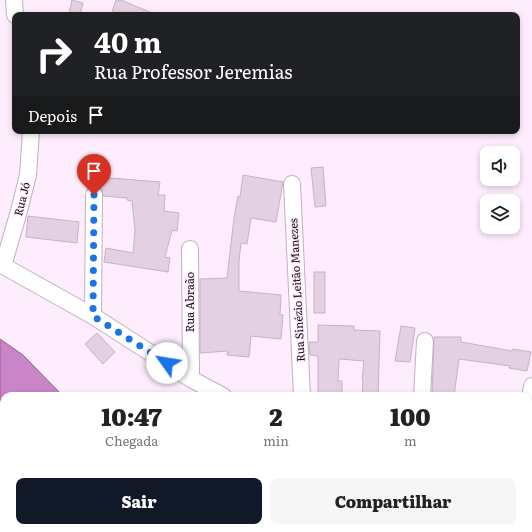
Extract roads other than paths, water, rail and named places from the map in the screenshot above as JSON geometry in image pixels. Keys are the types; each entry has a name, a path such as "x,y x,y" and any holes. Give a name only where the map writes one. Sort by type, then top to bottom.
{"street":[{"path":"14,0 15,12"},
{"name":"Rua Jó","path":"2,265 19,211 28,175 31,134"},
{"name":"Rua Sinézio Leitão Manezes","path":"292,184 302,392"},
{"path":"93,316 94,195"},
{"name":"Rua Abraão","path":"190,249 191,379"},
{"path":"2,265 93,316 191,379 215,392"},
{"path":"422,392 425,341"}]}
